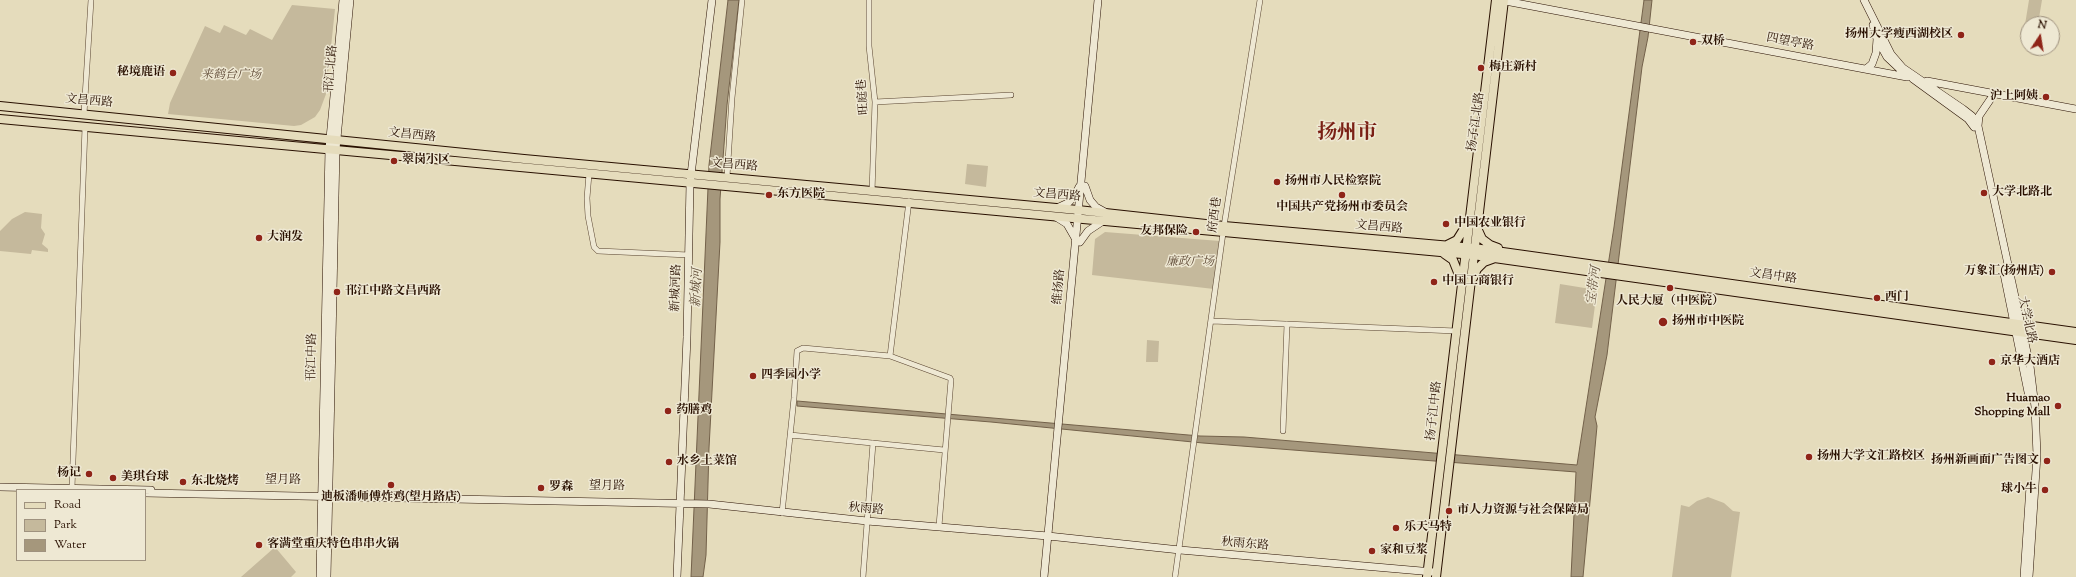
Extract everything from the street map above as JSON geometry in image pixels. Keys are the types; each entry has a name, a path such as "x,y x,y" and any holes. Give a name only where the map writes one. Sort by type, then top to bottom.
{"main road":[{"name":"扬子江北路","path":"1470,251 1470,218 1501,0"},
{"name":"扬子江北路","path":"1470,251 1476,227 1501,0"},
{"name":"文昌西路","path":"0,106 84,114 589,174 691,178 703,175 872,192 909,199"},
{"name":"文昌西路","path":"0,119 85,127 333,144 691,178 704,184 724,186 909,199 1080,214 1107,213 1223,229"},
{"name":"文昌西路","path":"1080,214 1103,221 1223,229 1470,251"},
{"path":"1470,218 1457,240 1444,249 1453,260 1466,285 1484,262 1495,258"},
{"path":"1476,227 1482,239 1490,245 1516,254"},
{"name":"文昌中路","path":"1470,251 1516,254 1603,270"},
{"name":"文昌中路","path":"1470,251 1495,258 1619,272 2019,327 2076,332"},
{"name":"扬子江中路","path":"1428,574 1447,452 1470,251"},
{"name":"扬子江中路","path":"1447,452 1456,331 1466,285"},
{"name":"文昌中路","path":"2019,327 2076,340"},
{"name":"扬子江中路","path":"1436,575 1445,463"}],"street":[{"path":"84,114 91,0"},
{"name":"邗江北路","path":"333,144 343,0"},
{"name":"邗江北路","path":"333,144 350,0"},
{"name":"新城河路","path":"677,577 691,178 712,0"},
{"path":"726,177 742,0"},
{"name":"旺庭巷","path":"869,0 869,46 876,102 872,192"},
{"name":"维扬路","path":"1083,185 1098,0"},
{"name":"维扬路","path":"1044,577 1050,536 1077,241 1102,0"},
{"name":"府西巷","path":"1175,577 1212,321 1223,229 1260,0"},
{"name":"四望亭路","path":"1501,0 2076,109"},
{"path":"1865,3 1877,39 1876,53 1872,64 1866,69"},
{"name":"大学北路","path":"1865,3 1891,54 1903,68 1924,81 1972,116 1978,126 2035,407 2036,455 2029,577"},
{"name":"大学北路","path":"1877,39 1887,58 1898,69 1968,119 1974,127 1984,163 2019,327 2031,409 2032,454 2024,577"},
{"path":"1978,126 1979,116 1994,94"},
{"path":"876,102 1011,95"},
{"path":"72,488 85,127"},
{"name":"邗江中路","path":"327,577 326,495 333,144"},
{"path":"589,174 587,198 588,216 594,247 598,251 689,254"},
{"path":"1103,221 1088,231 1077,241 1067,224 1056,212 1074,197 1083,185 1093,203 1107,213"},
{"path":"890,356 909,199"},
{"path":"1212,321 1456,331"},
{"path":"1283,431 1287,324"},
{"path":"782,513 798,350 803,348 890,356 950,378 939,526"},
{"path":"790,435 944,450"},
{"path":"863,577 873,443"},
{"name":"望月路","path":"0,487 108,489"},
{"name":"望月路","path":"146,490 326,495"},
{"path":"0,491 16,491"},
{"name":"望月路","path":"146,493 670,499 679,502"},
{"name":"邗江中路","path":"320,577 326,495"},
{"name":"秋雨路","path":"679,502 868,521 1050,536"},
{"name":"维扬路","path":"1049,577 1050,536"},
{"name":"秋雨东路","path":"1050,536 1436,575"}],"green space":[{"path":"2029,0 2042,0 2039,16 2026,16"},
{"name":"来鹤台广场","path":"292,5 335,9 326,94 320,110 315,117 301,125 294,126 168,114 170,103 205,26 220,33 224,25 246,35 250,29 272,40"},
{"path":"967,164 988,166 986,187 965,184"},
{"path":"25,212 42,214 41,228 45,234 42,244 48,249 48,252 32,250 31,254 0,251 0,231 12,219"},
{"name":"廉政广场","path":"1105,232 1220,241 1214,289 1092,275 1095,239"},
{"path":"1560,284 1597,290 1592,328 1555,323"},
{"path":"1147,340 1159,341 1158,362 1146,362"},
{"path":"1708,497 1724,503 1733,511 1740,512 1731,577 1672,577 1681,505 1689,507 1697,501"},
{"path":"275,547 296,572 291,577 241,577"}],"water":[{"path":"728,0 739,0 727,105 720,199 720,242 709,448 706,555 703,577 691,577 709,165"},
{"path":"1644,0 1652,0 1648,37 1642,67 1607,355 1595,417 1597,426 1583,577 1571,577 1576,472 1203,443 991,422 797,406 797,401 1200,436 1244,437 1577,465 1614,227"}],"place":[{"name":"扬州大学瘦西湖校区","path":"1961,35"},
{"name":"双桥","path":"1693,42"},
{"name":"梅庄新村","path":"1481,68"},
{"name":"秘境鹿语","path":"173,73"},
{"name":"沪上阿姨","path":"2046,97"},
{"name":"翠岗小区","path":"394,161"},
{"name":"扬州市人民检察院","path":"1277,182"},
{"name":"大学北路北","path":"1984,193"},
{"name":"东方医院","path":"769,195"},
{"name":"中国共产党扬州市委员会","path":"1342,195"},
{"name":"中国农业银行","path":"1446,224"},
{"name":"友邦保险","path":"1196,232"},
{"name":"大润发","path":"259,238"},
{"name":"万象汇(扬州店)","path":"2052,272"},
{"name":"中国工商银行","path":"1434,282"},
{"name":"人民大厦（中医院）","path":"1670,288"},
{"name":"邗江中路文昌西路","path":"337,292"},
{"name":"西门","path":"1877,298"},
{"name":"扬州市中医院","path":"1663,322"},
{"name":"京华大酒店","path":"1992,362"},
{"name":"四季园小学","path":"753,376"},
{"name":"Huamao Shopping Mall","path":"2058,406"},
{"name":"药膳鸡","path":"668,411"},
{"name":"扬州大学文汇路校区","path":"1809,457"},
{"name":"扬州新画面广告图文","path":"2047,461"},
{"name":"水乡土菜馆","path":"669,462"},
{"name":"杨记","path":"89,474"},
{"name":"美琪台球","path":"113,478"},
{"name":"东北烧烤","path":"183,482"},
{"name":"迪板潘师傅炸鸡(望月路店)","path":"391,485"},
{"name":"罗森","path":"541,488"},
{"name":"球小牛","path":"2045,490"},
{"name":"市人力资源与社会保障局","path":"1449,511"},
{"name":"乐天马特","path":"1396,528"},
{"name":"客满堂重庆特色串串火锅","path":"259,545"},
{"name":"家和豆浆","path":"1372,551"}],"district":[{"name":"扬州市","path":"1347,135"}],"water label":[{"name":"宝带河","path":"1595,286"},
{"name":"新城河","path":"698,288"}]}
